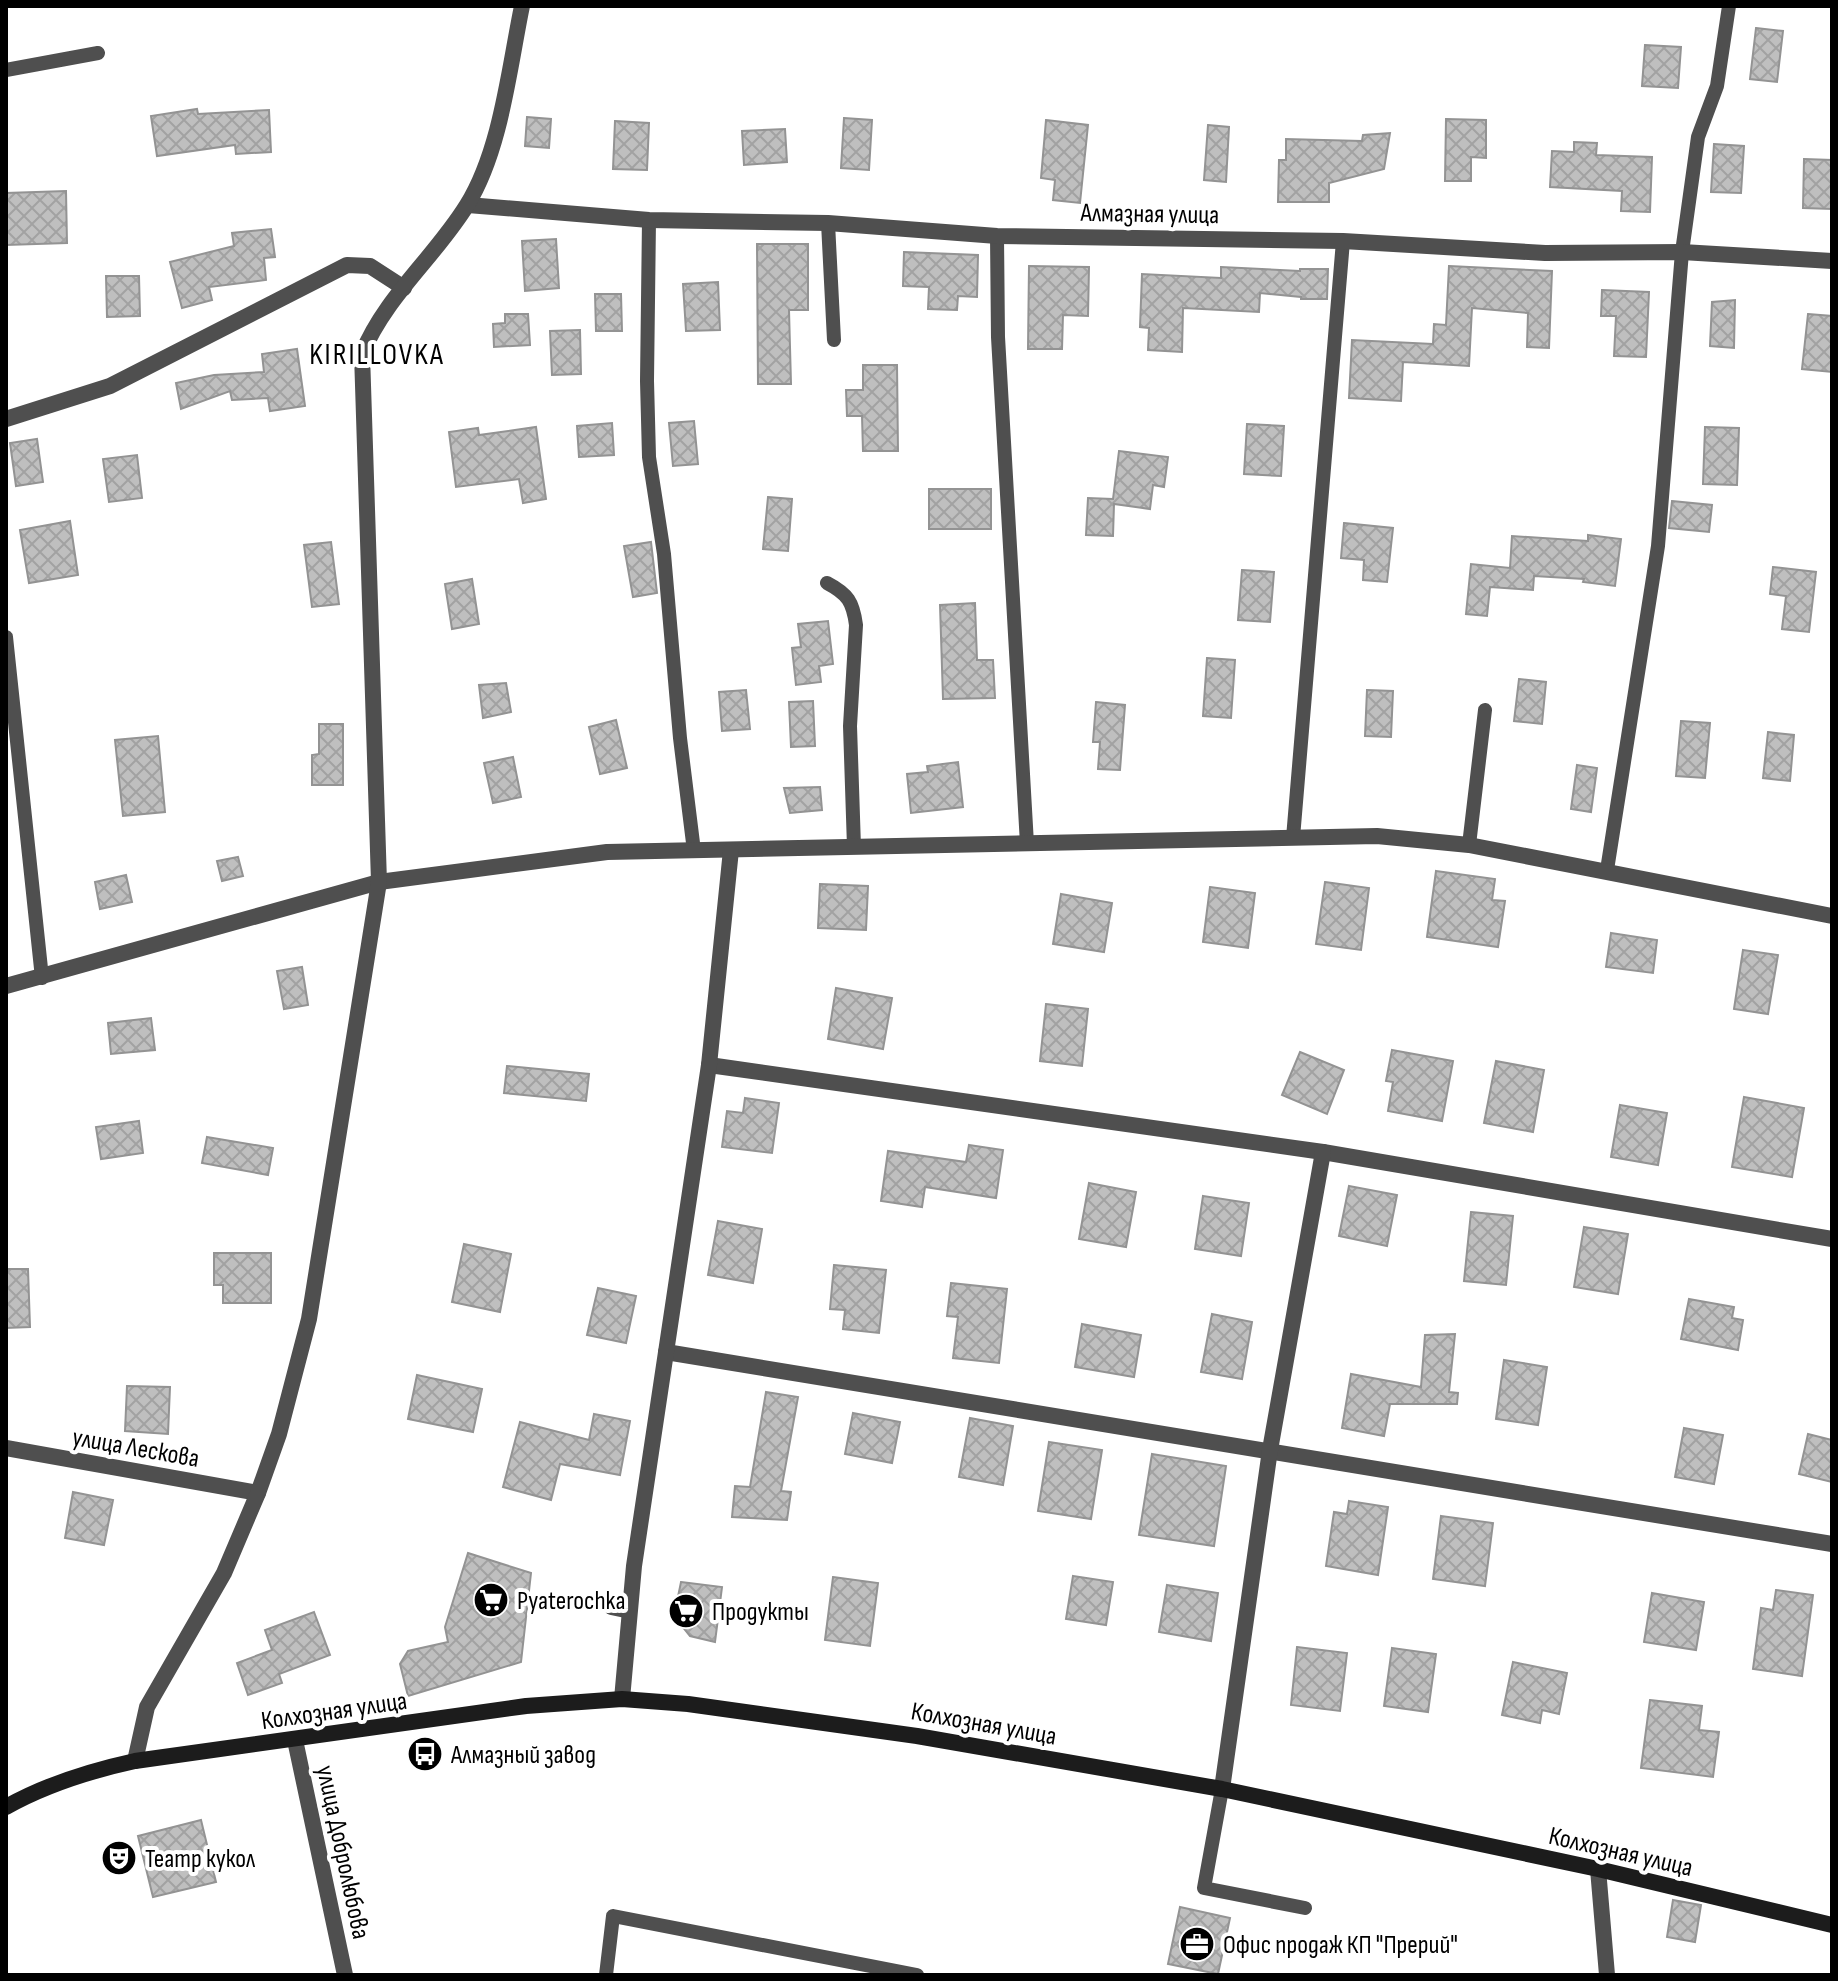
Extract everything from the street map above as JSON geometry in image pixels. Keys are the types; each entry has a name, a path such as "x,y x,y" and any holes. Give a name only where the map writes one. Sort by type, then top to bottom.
{"main road":[{"name":"Колхозная улица","path":"6,1807 32,1792 72,1776 117,1764 526,1706 622,1699 688,1704 917,1736 1222,1789 1598,1869 1832,1925"}],"street":[{"path":"135,1761 147,1707 224,1573 258,1493 279,1434 309,1319 379,882 362,354 372,328 468,205 484,168 499,119 522,6"},
{"name":"Алмазная улица","path":"468,205 649,220 828,223 997,236 1343,241 1545,253 1682,252 1832,261"},
{"path":"6,419 110,386 347,265 370,266 404,288"},
{"path":"6,986 379,882 607,852 1377,836 1469,845 1832,916"},
{"path":"622,1699 634,1566 709,1065 731,850"},
{"path":"709,1065 1323,1152 1832,1239"},
{"path":"1222,1789 1270,1450 1323,1152"},
{"path":"666,1352 1832,1544"},
{"name":"улица Лескова","path":"6,1448 258,1493"},
{"name":"улица Добролюбова","path":"295,1740 345,1975"},
{"path":"1598,1869 1607,1975"}],"lane":[{"path":"1607,870 1658,546 1682,252 1698,137 1717,86 1729,6"},
{"path":"6,70 98,53"},
{"path":"649,220 649,457 664,554 680,738 694,851"},
{"path":"828,223 834,340"},
{"path":"997,236 998,337 1027,844"},
{"path":"1293,838 1343,241"},
{"path":"827,583 844,592 854,609 856,625 850,726 854,847"},
{"path":"6,637 42,978"},
{"path":"1469,845 1485,710"},
{"path":"611,1608 630,1612"},
{"path":"1222,1789 1204,1888 1305,1908"},
{"path":"606,1975 613,1916 917,1975"}],"building":[{"path":"1756,28 1783,31 1777,82 1750,79"},
{"path":"1645,45 1681,47 1678,88 1642,86"},
{"path":"197,109 198,114 269,110 271,152 236,154 235,145 157,156 151,116"},
{"path":"527,117 551,119 549,148 525,146"},
{"path":"844,118 872,120 869,170 841,168"},
{"path":"1446,119 1486,120 1486,158 1471,157 1471,181 1445,181"},
{"path":"1046,120 1088,125 1080,203 1053,200 1055,180 1041,178"},
{"path":"615,121 649,123 647,170 613,169"},
{"path":"1208,125 1229,127 1226,182 1204,180"},
{"path":"785,129 787,162 744,165 742,131"},
{"path":"1390,133 1384,169 1329,183 1329,202 1278,202 1279,160 1286,160 1286,139 1362,141 1363,135"},
{"path":"1574,142 1597,143 1596,155 1652,157 1650,212 1621,211 1622,191 1550,187 1552,151 1574,152"},
{"path":"1714,144 1744,146 1741,193 1711,192"},
{"path":"1804,159 1832,160 1832,209 1803,208"},
{"path":"66,191 67,243 6,245 6,193"},
{"path":"271,229 275,257 264,258 266,280 209,287 212,300 182,308 170,262 234,246 232,233"},
{"path":"556,239 559,288 525,291 522,241"},
{"path":"757,244 808,244 808,310 789,310 791,384 758,384"},
{"path":"904,252 978,255 977,297 958,296 957,310 928,309 929,287 903,286"},
{"path":"1029,266 1089,267 1088,316 1063,315 1062,349 1028,349"},
{"path":"1449,266 1552,271 1549,348 1527,347 1528,313 1472,308 1469,366 1403,362 1401,401 1349,398 1352,340 1433,344 1434,324 1446,325"},
{"path":"1221,267 1300,271 1328,269 1327,299 1260,293 1259,312 1183,308 1182,352 1148,350 1149,328 1140,327 1142,274 1221,278"},
{"path":"106,276 139,276 140,316 107,317"},
{"path":"718,282 720,330 686,331 683,284"},
{"path":"1602,290 1649,292 1646,357 1614,356 1616,316 1601,316"},
{"path":"595,294 621,294 622,331 596,331"},
{"path":"1735,300 1734,348 1710,346 1712,302"},
{"path":"505,314 528,314 530,345 494,347 493,324 505,323"},
{"path":"1808,314 1832,316 1832,372 1802,369"},
{"path":"580,330 581,374 552,375 550,331"},
{"path":"297,349 305,406 270,411 268,398 232,400 230,391 181,409 176,383 214,375 264,372 262,354"},
{"path":"863,365 897,365 898,451 863,451 862,416 847,416 846,390 863,390"},
{"path":"694,421 698,464 673,466 669,423"},
{"path":"612,423 614,455 579,457 577,426"},
{"path":"1247,424 1284,426 1281,476 1244,474"},
{"path":"536,427 546,499 523,503 519,479 456,487 449,432 478,428 479,435"},
{"path":"1705,427 1739,428 1737,485 1703,484"},
{"path":"37,439 43,482 16,486 10,443"},
{"path":"1119,451 1168,457 1164,487 1153,485 1150,509 1114,504 1113,536 1086,535 1088,498 1113,499"},
{"path":"137,455 142,498 109,502 103,459"},
{"path":"929,489 991,489 991,529 929,529"},
{"path":"768,497 792,499 788,551 763,549"},
{"path":"1672,501 1712,505 1709,532 1669,528"},
{"path":"70,521 78,575 29,583 20,530"},
{"path":"1344,523 1393,528 1387,582 1363,580 1364,560 1341,558"},
{"path":"1588,535 1621,539 1615,586 1583,582 1584,579 1534,576 1533,590 1490,587 1487,616 1466,614 1471,564 1510,568 1512,536 1588,541"},
{"path":"331,542 339,604 312,607 304,545"},
{"path":"651,542 657,593 633,597 624,546"},
{"path":"1773,567 1816,572 1809,632 1782,629 1786,596 1770,594"},
{"path":"1242,570 1274,572 1270,622 1238,620"},
{"path":"472,579 479,624 452,629 445,584"},
{"path":"975,603 977,660 993,660 995,698 943,699 940,605"},
{"path":"828,621 833,664 819,666 821,682 796,685 792,648 801,647 798,624"},
{"path":"1207,658 1235,660 1231,718 1203,716"},
{"path":"1519,679 1546,682 1542,724 1514,721"},
{"path":"506,683 511,712 483,718 479,685"},
{"path":"746,690 750,729 722,731 719,692"},
{"path":"1367,690 1393,691 1391,737 1365,736"},
{"path":"813,701 815,746 791,747 789,702"},
{"path":"1096,702 1125,705 1120,770 1098,769 1100,742 1093,742"},
{"path":"616,720 627,768 600,774 589,727"},
{"path":"1681,721 1710,723 1705,778 1676,776"},
{"path":"319,724 343,724 343,785 312,785 312,755 319,754"},
{"path":"1768,732 1794,735 1790,781 1763,778"},
{"path":"158,736 165,812 123,816 115,740"},
{"path":"513,757 521,797 493,803 484,763"},
{"path":"958,762 963,807 911,813 907,774 928,772 927,766"},
{"path":"1577,765 1597,768 1591,812 1571,809"},
{"path":"820,787 822,810 790,813 784,788"},
{"path":"238,857 243,876 222,881 217,861"},
{"path":"1436,871 1495,879 1492,900 1505,901 1498,947 1427,937"},
{"path":"126,875 132,902 100,909 95,882"},
{"path":"1325,882 1369,888 1361,950 1316,944"},
{"path":"820,884 868,886 866,930 818,928"},
{"path":"1210,887 1255,893 1248,948 1203,942"},
{"path":"1061,894 1112,903 1104,952 1053,944"},
{"path":"1611,933 1657,940 1653,973 1606,967"},
{"path":"1743,950 1778,955 1768,1014 1734,1009"},
{"path":"302,967 308,1005 284,1009 277,971"},
{"path":"836,988 892,998 883,1049 828,1039"},
{"path":"1046,1004 1088,1009 1082,1066 1040,1061"},
{"path":"151,1018 155,1050 111,1054 108,1023"},
{"path":"1392,1050 1453,1061 1442,1121 1388,1111 1393,1082 1386,1081"},
{"path":"1300,1052 1344,1070 1327,1114 1282,1095"},
{"path":"1496,1061 1544,1070 1533,1132 1484,1123"},
{"path":"507,1066 589,1074 586,1101 504,1093"},
{"path":"1744,1097 1804,1108 1792,1177 1732,1167"},
{"path":"745,1098 779,1103 772,1153 722,1147 727,1111 743,1113"},
{"path":"1620,1105 1667,1113 1658,1165 1611,1157"},
{"path":"139,1121 143,1153 101,1159 96,1127"},
{"path":"207,1137 273,1148 268,1175 202,1163"},
{"path":"969,1145 1003,1150 996,1198 925,1187 922,1207 881,1201 888,1151 966,1162"},
{"path":"1089,1183 1136,1192 1126,1247 1079,1239"},
{"path":"1349,1186 1397,1195 1387,1246 1339,1236"},
{"path":"1203,1196 1249,1203 1241,1256 1195,1249"},
{"path":"1471,1212 1513,1216 1506,1285 1464,1281"},
{"path":"718,1221 762,1229 753,1283 708,1275"},
{"path":"1584,1227 1628,1234 1618,1294 1574,1287"},
{"path":"464,1244 511,1254 500,1312 452,1302"},
{"path":"214,1253 271,1253 271,1303 223,1303 223,1285 214,1285"},
{"path":"834,1265 886,1270 879,1333 843,1329 845,1310 830,1309"},
{"path":"6,1269 28,1269 30,1327 6,1328"},
{"path":"951,1283 1007,1289 999,1363 953,1358 958,1317 947,1316"},
{"path":"598,1288 636,1296 626,1343 587,1335"},
{"path":"1689,1299 1734,1307 1732,1318 1743,1320 1738,1350 1681,1339"},
{"path":"1212,1314 1252,1322 1242,1379 1201,1372"},
{"path":"1082,1324 1141,1335 1134,1377 1075,1367"},
{"path":"1455,1334 1449,1392 1458,1393 1457,1404 1390,1404 1384,1436 1342,1428 1351,1374 1421,1387 1425,1335"},
{"path":"1504,1360 1547,1367 1538,1425 1496,1419"},
{"path":"417,1375 482,1389 473,1432 408,1419"},
{"path":"127,1386 170,1387 168,1434 125,1431"},
{"path":"766,1392 798,1397 781,1491 791,1492 787,1520 732,1517 735,1486 750,1487"},
{"path":"853,1413 900,1422 892,1463 845,1454"},
{"path":"594,1414 630,1421 620,1475 560,1464 551,1500 503,1487 520,1422 589,1440"},
{"path":"970,1418 1013,1426 1003,1485 959,1477"},
{"path":"1684,1428 1723,1435 1714,1484 1675,1477"},
{"path":"1808,1434 1832,1440 1832,1482 1799,1474"},
{"path":"1049,1442 1102,1450 1091,1519 1038,1511"},
{"path":"1152,1454 1226,1466 1214,1546 1139,1535"},
{"path":"73,1492 113,1500 104,1545 65,1538"},
{"path":"1349,1501 1388,1507 1378,1575 1326,1566 1334,1512 1347,1514"},
{"path":"1441,1516 1493,1523 1485,1586 1433,1579"},
{"name":"Pyaterochka","path":"468,1553 531,1573 521,1662 408,1696 400,1664 408,1651 448,1642 445,1627"},
{"path":"1073,1576 1113,1582 1106,1625 1066,1619"},
{"path":"833,1577 878,1583 870,1646 825,1640"},
{"path":"681,1582 722,1587 715,1642 690,1636 674,1616"},
{"path":"1167,1585 1218,1593 1211,1641 1159,1632"},
{"path":"1776,1590 1813,1595 1802,1676 1753,1669 1761,1608 1773,1610"},
{"path":"1652,1593 1704,1602 1696,1650 1644,1642"},
{"path":"314,1612 330,1655 279,1674 282,1683 248,1695 237,1663 272,1650 265,1630"},
{"path":"1297,1647 1347,1653 1340,1711 1291,1705"},
{"path":"1392,1648 1436,1654 1428,1712 1384,1706"},
{"path":"1513,1662 1567,1673 1559,1714 1542,1710 1540,1723 1502,1715"},
{"path":"1650,1700 1702,1706 1699,1730 1719,1732 1713,1777 1641,1768"},
{"path":"201,1820 216,1882 153,1897 138,1836"},
{"path":"1673,1900 1701,1905 1695,1942 1667,1937"},
{"path":"1180,1907 1230,1918 1218,1974 1168,1964"}],"place":[{"name":"Pyaterochka","path":"491,1600"},
{"name":"Продукты","path":"686,1611"},
{"name":"Алмазный завод","path":"425,1754"},
{"name":"Театр кукол","path":"119,1858"},
{"name":"Офис продаж КП \"Прерий\"","path":"1197,1944"}],"district":[{"name":"KIRILLOVKA","path":"377,354"}]}
